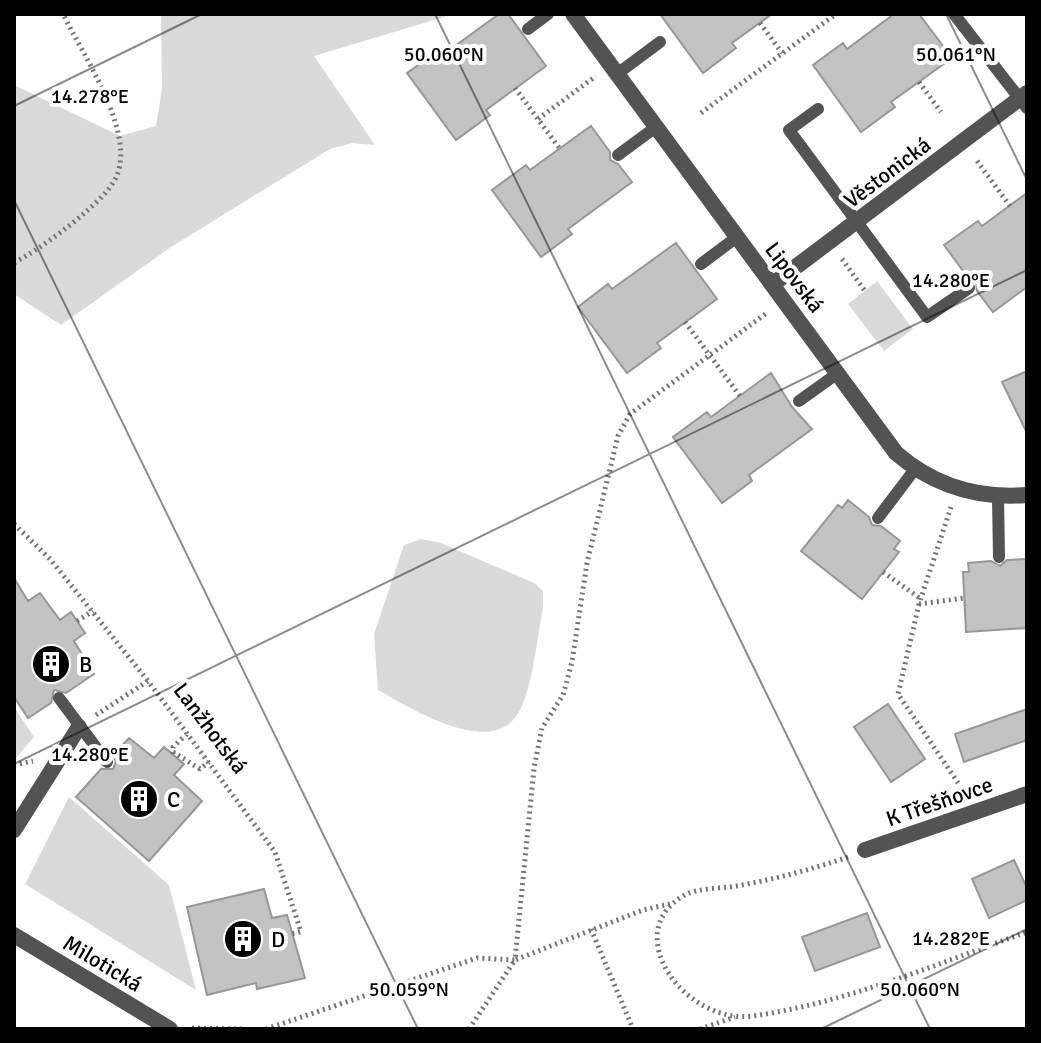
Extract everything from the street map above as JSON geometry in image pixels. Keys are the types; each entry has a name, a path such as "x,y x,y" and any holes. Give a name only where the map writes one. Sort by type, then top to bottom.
{"street":[{"name":"Lipovská","path":"573,14 896,453 915,469 957,489 998,497 1027,495"},
{"name":"Věstonická","path":"773,284 1025,100"},
{"path":"14,830 79,727"},
{"name":"K Třešňovce","path":"865,850 1027,794"},
{"name":"Milotická","path":"14,935 170,1029"}],"lane":[{"path":"528,29 548,14"},
{"path":"954,14 1025,100"},
{"path":"617,74 660,42"},
{"path":"818,109 789,130 927,317 969,288"},
{"path":"618,155 656,127"},
{"path":"701,264 737,237"},
{"path":"799,401 838,373"},
{"path":"878,518 915,469"},
{"path":"998,497 999,557"},
{"path":"59,698 107,762"}],"path":[{"path":"14,263 42,248 90,208 112,185 121,162 120,136 109,107 63,14"},
{"path":"701,113 836,14"},
{"path":"760,23 782,53"},
{"path":"538,119 597,75"},
{"path":"919,82 941,112"},
{"path":"515,88 560,149"},
{"path":"977,161 1010,206"},
{"path":"842,259 865,291"},
{"path":"469,1029 515,960 534,768 542,728 563,695 572,662 587,563 618,436 630,414 765,314"},
{"path":"685,322 740,396"},
{"path":"951,506 920,601 898,694 978,811"},
{"path":"14,524 50,559 148,681"},
{"path":"883,572 920,601 965,598"},
{"path":"77,621 93,611"},
{"name":"Lanžhotská","path":"79,727 148,681 275,852 301,932 291,934"},
{"path":"188,733 173,747 173,753 200,769 209,762"},
{"path":"740,1016 723,1014 696,1003 676,987 663,967 659,943 662,917 683,895 805,872 865,850"},
{"path":"266,1029 477,958 515,960 643,910 675,903"},
{"path":"591,929 633,1029"},
{"path":"700,1029 740,1016 828,999 1027,932"},
{"path":"192,1028 243,1029"}],"shaded area":[{"path":"161,14 454,14 314,56 375,145 352,143 330,149 171,247 61,325 14,294 14,85 120,136 156,126 162,89"},
{"path":"877,281 913,329 884,351 848,304"},
{"path":"421,539 441,543 534,583 543,591 543,608 528,688 520,710 508,725 492,731 452,726 378,690 374,634 404,545"},
{"path":"14,707 34,737 14,760"},
{"path":"69,797 169,885 196,990 25,884"}],"building":[{"path":"499,14 508,14 546,66 486,110 490,115 456,140 407,73 438,51 441,56"},
{"path":"660,14 772,14 732,43 736,48 703,73"},
{"path":"894,14 919,14 952,58 891,102 895,107 861,132 813,65 843,43 847,49"},
{"path":"591,126 610,152 610,160 618,164 632,182 568,229 572,234 541,257 492,190 526,165 530,170"},
{"path":"1027,193 1027,287 993,312 977,291 976,282 969,279 944,245 978,221 982,226"},
{"path":"676,243 717,299 657,343 661,348 627,373 578,307 608,284 612,289"},
{"path":"1027,371 1027,433 1002,382"},
{"path":"771,373 792,407 812,429 749,475 752,481 722,503 673,437 707,412 711,417"},
{"path":"848,500 869,517 872,525 881,526 900,541 894,549 899,552 862,599 801,551 838,505 842,508"},
{"path":"1027,559 1027,628 966,632 963,572 969,572 968,563 991,561 1000,566 1007,560"},
{"name":"B","path":"14,578 28,601 40,593 60,620 71,612 85,633 74,641 94,674 66,693 54,690 51,703 28,718 14,697"},
{"path":"888,704 925,759 891,782 854,727"},
{"path":"1027,709 1027,740 964,762 955,734"},
{"name":"C","path":"129,738 154,758 164,747 184,764 174,775 202,801 149,861 76,797 101,769 113,769 116,762 113,755"},
{"path":"1014,860 1027,888 1027,900 989,918 972,879"},
{"name":"D","path":"264,889 272,918 287,915 305,978 257,989 256,983 207,995 187,907"},
{"path":"867,913 880,947 815,971 802,937"}],"place":[{"name":"B","path":"51,664"},
{"name":"C","path":"139,799"},
{"name":"D","path":"243,939"}]}
